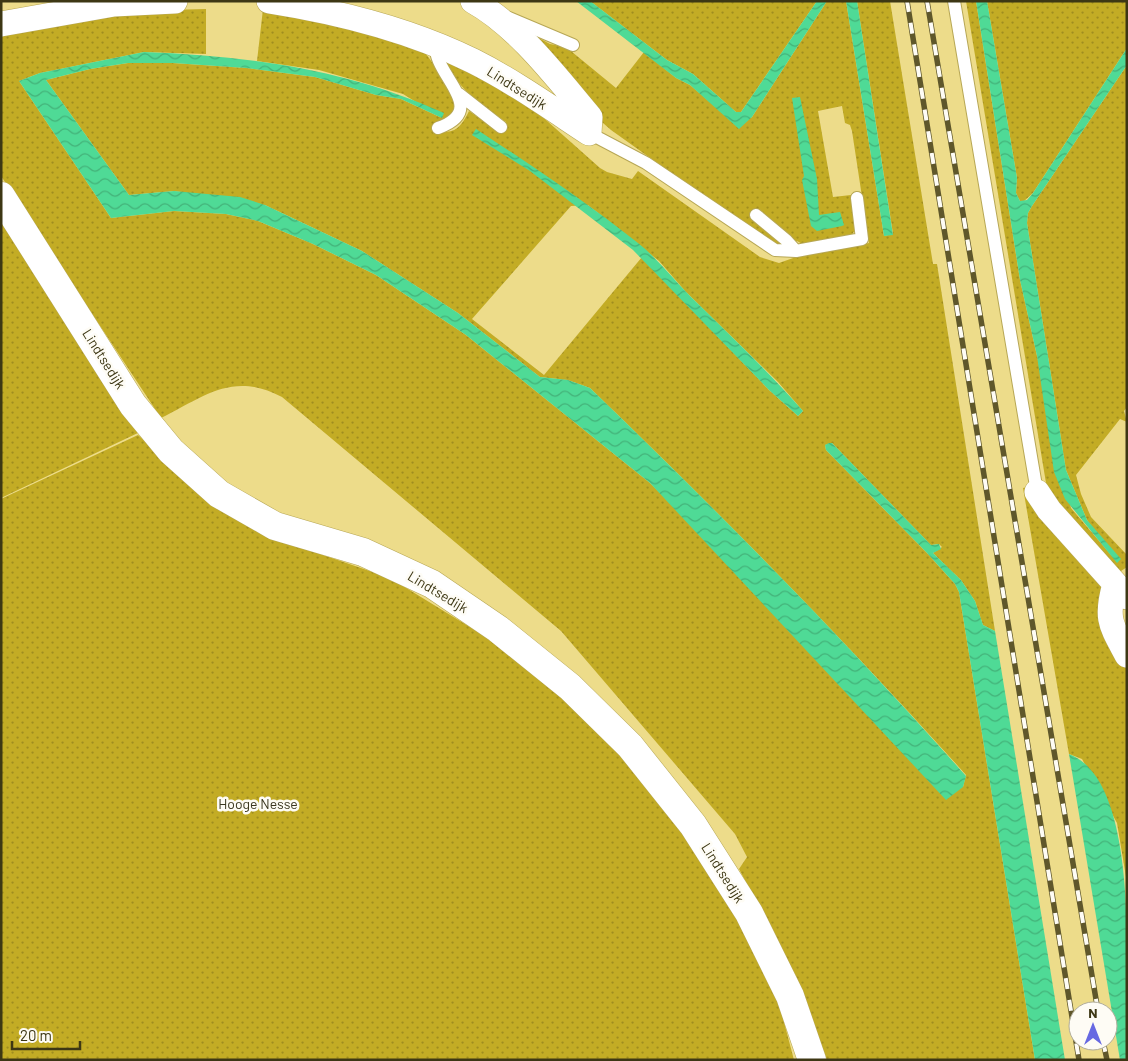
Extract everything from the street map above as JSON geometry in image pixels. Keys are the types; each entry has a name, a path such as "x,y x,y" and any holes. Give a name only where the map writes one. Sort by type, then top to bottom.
{"street":[{"path":"1,24 114,4 175,1"},
{"name":"Lindtsedijk","path":"269,1 361,19 436,44 499,75 589,133 590,117 554,75 481,5"},
{"name":"Lindtsedijk","path":"1,196 133,406 171,451 219,494 275,526 363,552 432,584 498,629 570,687 630,746 693,825 749,913 790,996 812,1060"},
{"path":"1038,492 1049,510 1121,591 1109,604 1110,620 1127,655"}],"lane":[{"path":"954,1 1038,492"},
{"path":"481,5 555,42 573,45"},
{"path":"436,44 436,55 440,66 459,94 502,126"},
{"path":"438,128 448,125 456,116 461,104 459,94"},
{"path":"589,133 646,163 775,250 796,251 862,238 857,198"},
{"path":"756,216 786,240 796,251"}],"green space":[{"path":"590,1 817,1 741,112 736,112 693,74 667,60"},
{"path":"827,1 846,1 884,236 893,234 857,1 890,1 933,264 937,264 995,631 983,625 975,601 961,580 933,553 942,547 939,544 931,545 832,443 825,445 826,450 927,553 955,584 959,592 1035,1060 827,1060 797,978 739,869 747,857 735,834 561,631 282,397 249,386 234,386 206,395 161,418 1,176 1,32 129,11 206,9 206,54 144,52 40,73 19,81 111,218 174,211 226,214 258,221 313,244 376,275 466,335 650,483 963,787 966,775 921,725 829,627 687,482 590,388 568,380 540,377 458,313 362,251 265,205 174,191 129,195 46,80 90,69 128,63 173,63 246,68 315,77 376,95 401,99 442,118 403,94 319,70 257,61 263,9 421,47 448,87 454,103 453,113 441,131 455,130 469,111 498,131 506,122 462,87 443,58 528,104 600,168 607,172 632,179 638,171 760,257 779,263 796,257 869,243 852,131 850,125 845,123 842,106 818,111 833,197 851,195 855,230 851,236 804,245 797,241 784,246 777,245 747,227 611,130 595,116 524,30 550,44 566,47 616,88 644,52 676,78 690,85 737,125 752,117","holes":["588,205 659,261 686,292 778,382 803,411 798,416 769,390 642,257 544,375 472,319 571,206"]},
{"path":"966,1 976,1 1020,280 1071,508 1117,562 1087,520 1066,470 1027,223 1028,213 1032,206 1127,65 1127,407 1124,411 1127,422 1120,419 1076,475 1081,494 1091,517 1127,555 1127,567 1118,573 1047,489"},
{"path":"987,1 1127,1 1127,48 1033,193 1023,202 1020,201 1016,193 1017,178"},
{"path":"1,221 140,432 1,498"},
{"name":"Hooge Nesse","path":"138,435 223,510 294,545 390,578 491,640 576,704 697,844 775,988 794,1060 1,1060 1,499"},
{"path":"1027,487 1099,575 1127,667 1127,883 1117,823 1082,759 1069,754 1023,488"}],"water":[{"path":"576,1 590,1 667,60 693,74 736,112 741,112 817,1 827,1 752,117 739,129 690,85 676,78"},
{"path":"846,1 857,1 893,235 884,236"},
{"path":"976,1 987,1 1017,178 1016,193 1020,201 1027,200 1033,193 1127,48 1127,65 1032,206 1028,213 1027,223 1066,470 1087,520 1121,559 1117,563 1065,499 1054,472 1037,356 1020,280"},
{"path":"144,52 260,61 334,75 371,85 444,113 442,118 401,99 376,95 315,77 246,68 173,63 128,63 90,69 46,80 129,195 174,191 240,197 265,205 362,251 458,313 540,377 568,380 590,388 687,482 875,676 966,776 963,787 946,800 650,483 466,335 376,275 313,244 258,221 226,214 174,211 111,218 19,81 40,73"},
{"path":"800,97 817,179 819,215 840,212 844,225 842,226 817,231 811,226 802,180 804,176 792,98"},
{"path":"476,129 578,198 645,249 803,411 798,416 769,390 633,250 530,171 472,135"},
{"path":"832,443 931,545 939,544 941,549 933,553 961,580 975,601 983,625 995,631 1065,1060 1035,1060 959,592 955,584 927,553 826,450 825,445"},
{"path":"1069,754 1088,767 1103,788 1113,816 1120,847 1124,880 1127,940 1127,1060 1120,1060 1118,1048 1118,1001 1110,1001"}],"railway":[{"path":"907,1 1079,1060"},
{"path":"927,1 1096,1001"},
{"path":"1105,1051 1107,1060"}]}
